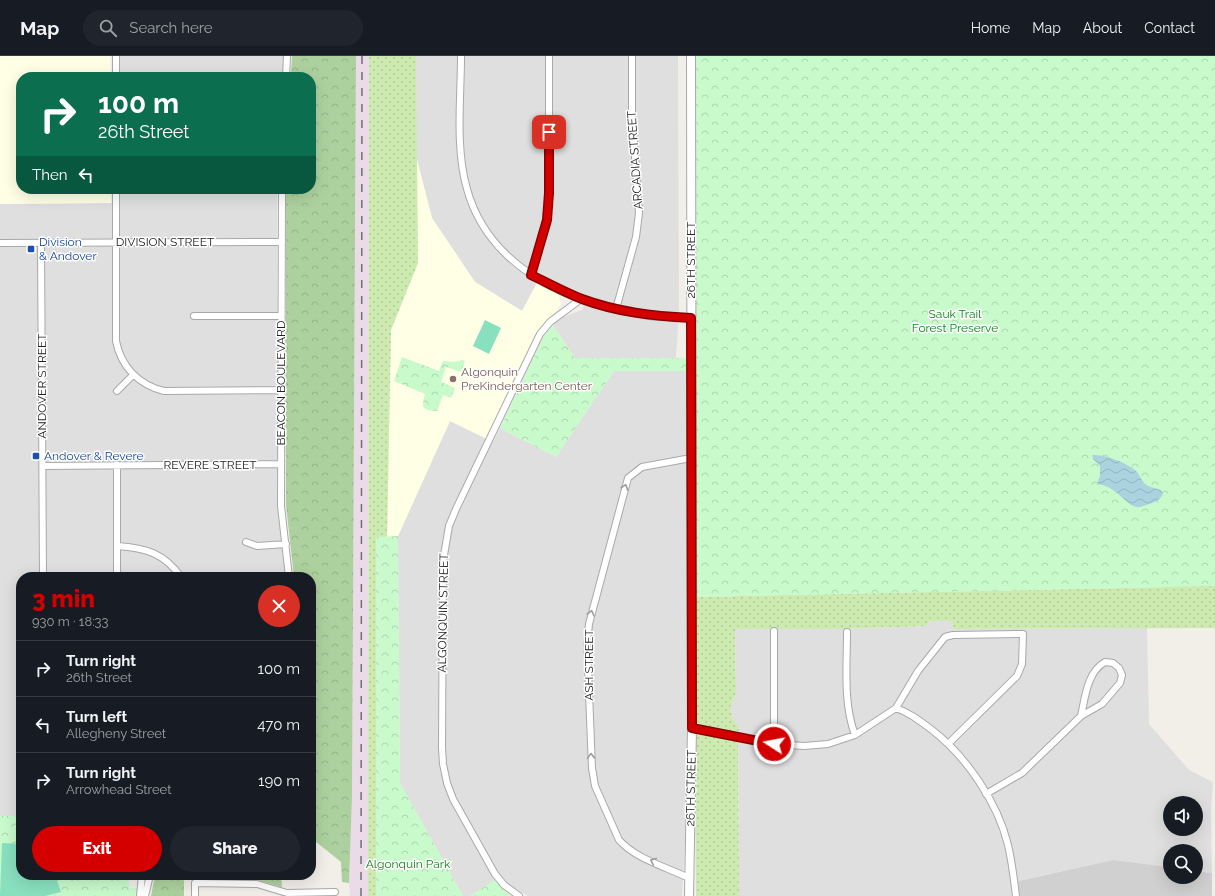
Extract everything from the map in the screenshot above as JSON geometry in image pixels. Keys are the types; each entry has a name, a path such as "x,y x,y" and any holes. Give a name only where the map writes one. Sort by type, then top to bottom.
{"street":[{"path":"116,56 116,72"},
{"path":"286,72 287,56"},
{"path":"461,56 460,142 466,188 481,225 511,260 531,275 581,299 616,309 650,316 691,318"},
{"path":"531,275 545,229 549,193 549,56"},
{"name":"ARCADIA STREET","path":"616,309 636,237 639,213 632,114 632,56"},
{"name":"26TH STREET","path":"689,896 692,728 691,56"},
{"path":"116,194 116,341 123,362 133,375 148,386 164,391 282,390"},
{"name":"BEACON BOULEVARD","path":"282,194 281,506 289,572"},
{"name":"DIVISION STREET","path":"0,243 282,242"},
{"name":"ANDOVER STREET","path":"42,243 43,572"},
{"name":"ALGONQUIN STREET","path":"519,896 504,885 495,874 453,799 446,783 442,748 443,560 449,526 456,509 540,334 550,322 581,299"},
{"path":"194,316 282,316"},
{"path":"117,391 133,375"},
{"name":"ASH STREET","path":"689,878 634,853 625,846 620,840 595,786 592,768 587,643 590,617 628,478 642,467 691,458"},
{"name":"REVERE STREET","path":"43,466 282,464"},
{"path":"117,466 117,572"},
{"path":"246,542 258,546 286,544"},
{"path":"117,546 147,550 171,563 178,572"},
{"path":"774,631 774,744"},
{"path":"847,632 847,705 850,723 855,735"},
{"path":"692,728 774,744 804,746 828,744 855,735 896,708 918,671 945,637 953,635 1023,634 1022,664 1017,676 949,743"},
{"path":"986,794 1022,773 1081,716 1102,704 1120,683 1122,675 1119,668 1113,663 1105,662 1098,666 1093,672 1081,716"},
{"path":"896,708 908,712 949,743 969,768 986,794 1007,843 1016,896"},
{"path":"140,896 142,880"},
{"path":"145,896 149,880"},
{"path":"195,896 195,883 257,884 287,893 335,892"}],"shaded area":[{"path":"0,56 110,56 111,72 16,72 16,194 111,194 111,203 0,204"},
{"path":"120,56 284,56 282,72 120,72"},
{"path":"356,56 369,56 368,896 350,896 349,883 352,798"},
{"path":"416,56 678,56 679,312 676,358 575,358 553,325 560,318 582,310 587,295 560,285 541,275 522,311 475,282 432,218 416,156"},
{"name":"Algonquin PreKindergarten Center","path":"416,156 432,218 475,282 522,311 537,283 557,292 561,305 538,331 487,439 450,421 398,536 387,537 391,330 418,263"},
{"path":"120,194 277,194 278,507 285,572 16,572 16,816 0,816 0,204 120,203"},
{"path":"614,371 688,371 688,785 682,896 528,896 507,884 501,877 470,896 463,896 400,783 398,536 450,421 493,442 500,428 556,457"},
{"path":"930,621 952,621 953,629 1147,628 1149,724 1189,770 1213,782 1211,812 1212,873 1203,872 1203,844 1163,844 1163,866 1113,860 1011,882 1012,896 739,896 738,725 732,719 730,708 736,694 735,629 844,629 926,626"},
{"path":"1113,860 1163,866 1163,884 1203,884 1203,872 1212,873 1212,896 1019,896 1018,881"}],"green space":[{"path":"292,56 356,56 352,798 349,883 342,882 341,862 316,842 316,572 293,572 286,505 286,194 316,194 316,72 291,72"},
{"path":"369,56 416,56 418,263 391,330 387,537 376,537 376,896 368,896"},
{"name":"Sauk Trail Forest Preserve","path":"696,56 1215,56 1215,586 696,597"},
{"path":"485,320 501,328 489,354 473,346"},
{"path":"553,325 575,358 688,358 688,371 614,371 556,457 500,428 544,336"},
{"path":"402,357 439,371 443,361 465,361 461,372 446,367 441,382 455,388 451,398 443,395 437,411 428,410 424,407 423,402 425,394 394,381"},
{"name":"Algonquin Park","path":"398,536 400,783 463,896 376,896 376,537"},
{"path":"1215,576 1215,628 953,629 952,621 930,621 926,626 844,629 735,629 736,694 730,708 732,719 738,725 739,734 700,725 695,719 696,597 1166,587"},
{"path":"702,734 738,741 739,896 696,896 695,738 696,736"},
{"path":"0,816 16,816 16,880 129,880 129,888 137,888 135,896 0,896"},
{"path":"2,843 16,844 16,880 57,880 61,892 45,896 0,896"},
{"path":"154,880 184,880 184,896 151,896"},
{"path":"257,880 281,880 282,887"},
{"name":"Algonquin Park","path":"495,880 510,896 470,896"}],"water":[{"path":"1092,455 1109,457 1125,464 1138,473 1145,484 1161,490 1163,494 1159,500 1154,503 1140,507 1133,506 1110,488 1097,484 1100,476 1100,466 1093,459"}],"railway":[{"path":"361,896 362,56"}],"place":[{"name":"Division & Andover","path":"31,249"},
{"name":"Algonquin PreKindergarten Center","path":"453,379"},
{"name":"Andover & Revere","path":"36,456"}],"route":[{"path":"549,132 549,193 547,220 531,275 581,299 616,309 650,316 691,318 692,728 774,744"}]}
